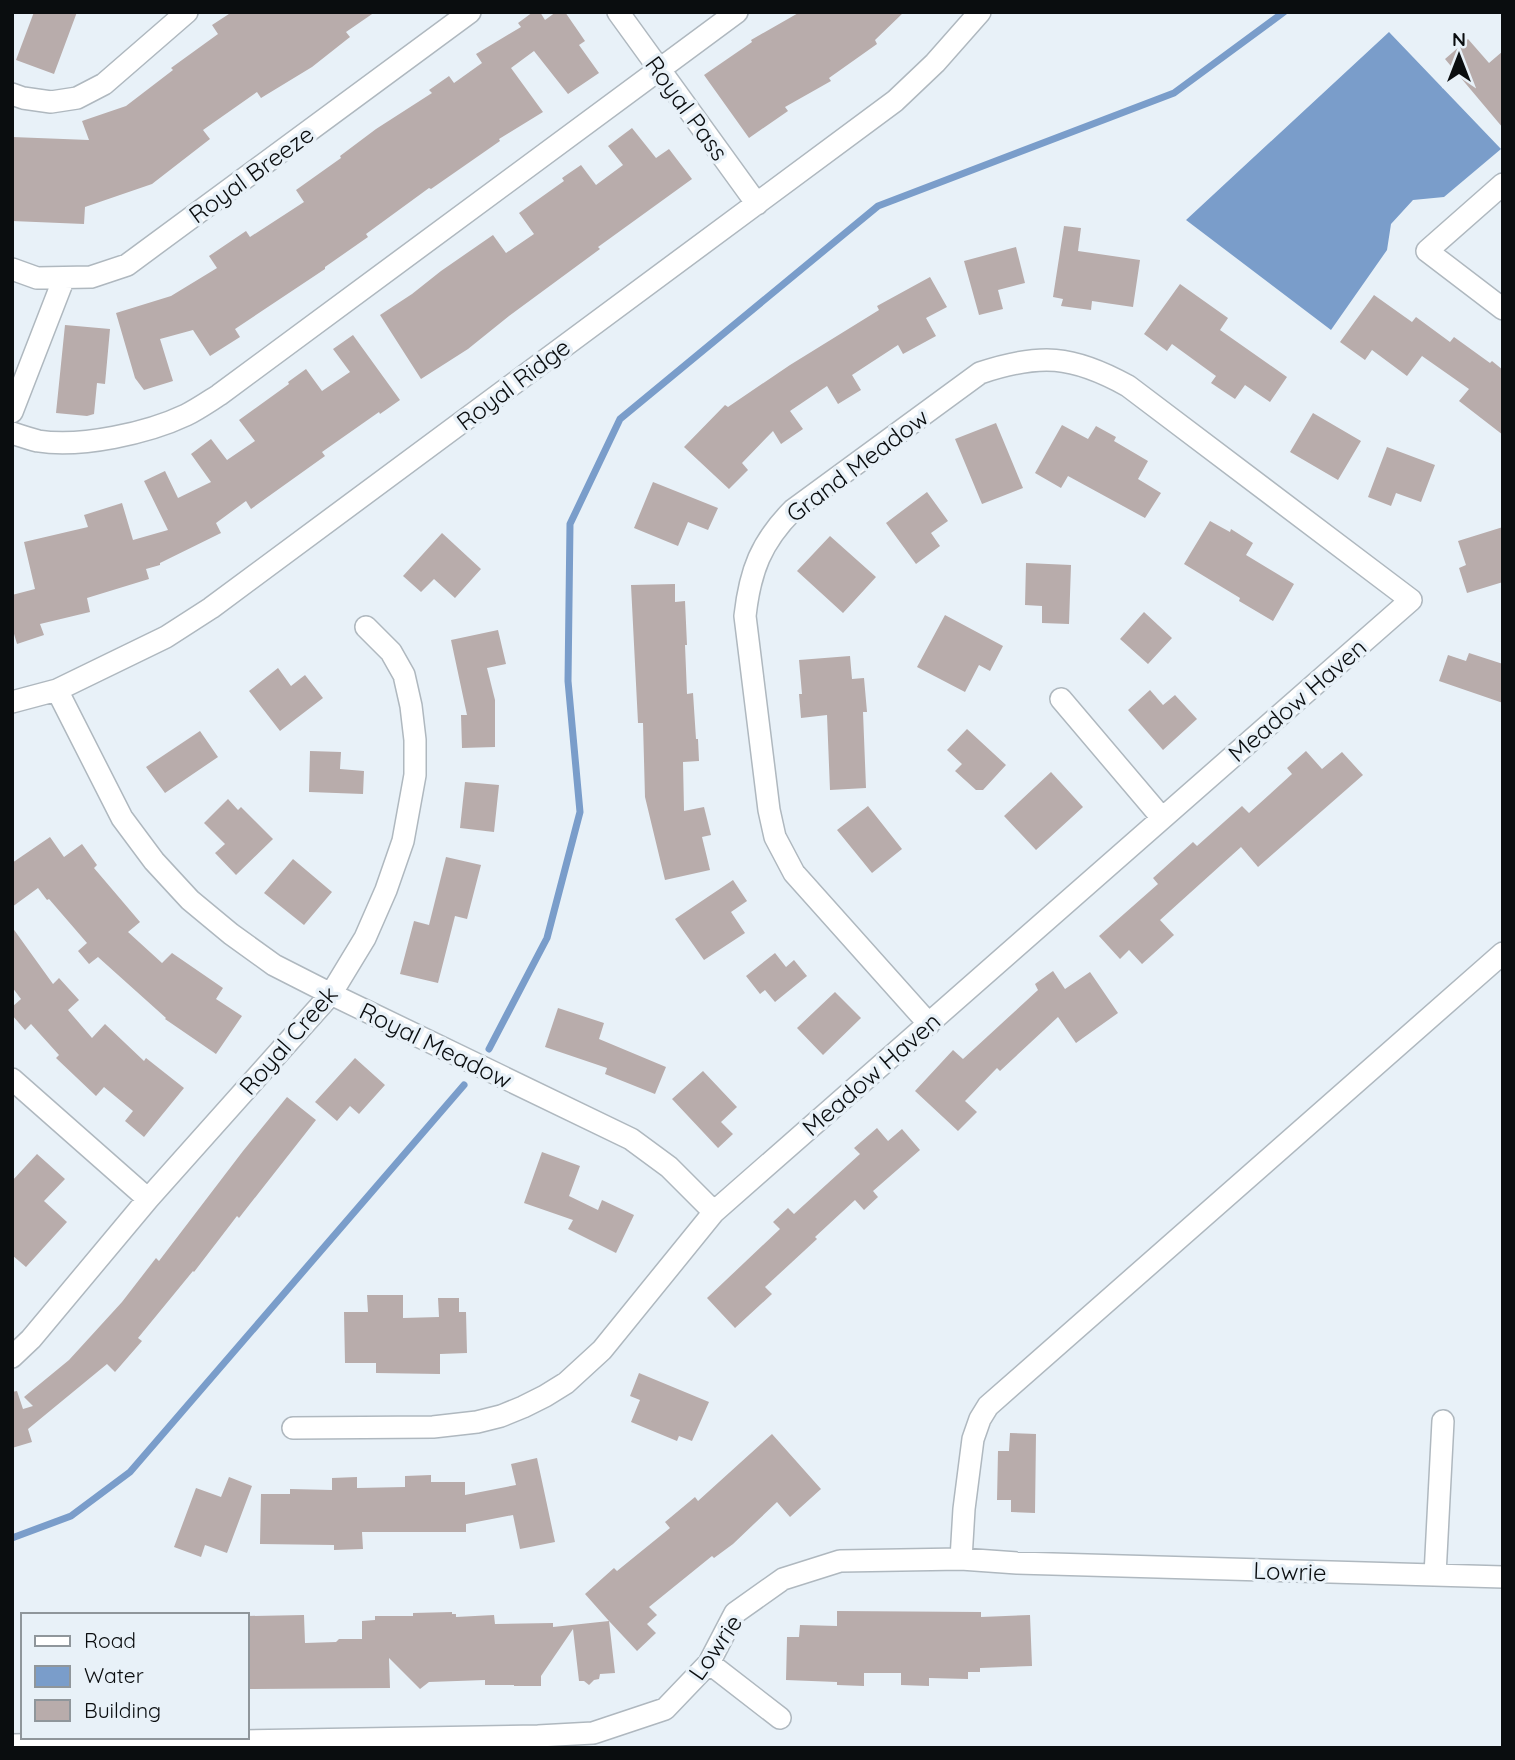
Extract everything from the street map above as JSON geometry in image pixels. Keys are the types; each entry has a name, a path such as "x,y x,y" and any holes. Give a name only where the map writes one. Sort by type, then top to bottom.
{"street":[{"path":"12,94 51,102 77,98 104,84 187,12"},
{"name":"Royal Breeze","path":"12,269 37,278 64,278 91,277 127,265 470,12"},
{"name":"Royal Pass","path":"618,12 757,204"},
{"path":"12,433 38,441 104,439 150,428 186,415 219,396 737,12"},
{"name":"Royal Ridge","path":"12,702 57,690 166,636 211,608 895,101 935,63 979,12"},
{"path":"1503,184 1427,251 1503,309"},
{"path":"12,412 64,278"},
{"name":"Grand Meadow","path":"929,1024 794,873 775,837 769,810 745,616 749,586 758,558 782,521 793,510 980,373 1009,363 1040,359 1071,362 1101,371 1128,386 1411,600"},
{"name":"Meadow Haven","path":"293,1428 453,1426 501,1416 534,1402 566,1383 602,1350 714,1212 1411,600"},
{"name":"Royal Creek","path":"12,1357 31,1339 148,1199 331,994 365,938 403,841 415,775 415,740 404,675 391,652 366,627"},
{"name":"Royal Meadow","path":"57,690 122,818 154,861 190,900 231,934 274,965 631,1139 669,1167 714,1212"},
{"path":"1061,699 1162,818"},
{"path":"961,1559 973,1439 988,1406 1503,953"},
{"path":"12,1079 148,1199"},
{"path":"1435,1575 1443,1421"},
{"name":"Lowrie","path":"12,1745 593,1733 665,1709 709,1663 735,1613 783,1579 840,1561 961,1559 1017,1563 1503,1577"},
{"path":"709,1663 780,1718"}],"water":[{"path":"1389,32 1501,149 1444,197 1413,200 1391,224 1387,250 1331,330 1186,220"}],"building":[{"path":"34,12 77,12 54,74 16,60"},
{"path":"232,12 375,12 346,32 350,37 312,67 261,98 257,92 203,130 210,139 152,184 85,207 84,224 12,221 12,137 89,140 82,121 126,106 173,70 171,68 218,34 212,25"},
{"path":"533,12 540,12 545,20 556,12 565,12 585,41 579,45 599,73 568,94 534,51 511,68 543,112 429,188 366,234 368,237 325,269 235,329 240,337 210,356 193,330 160,339 173,381 144,390 135,378 116,313 171,296 217,268 209,256 246,231 250,237 304,202 296,190 376,129 432,93 429,90 449,76 454,83 482,63 476,54 521,27 518,23"},
{"path":"800,12 904,12 875,40 877,44 829,78 831,81 785,107 788,111 749,138 704,75 752,42 751,40"},
{"path":"1468,39 1489,63 1503,51 1503,128 1445,59"},
{"path":"632,128 656,158 669,149 692,179 598,247 600,249 468,349 421,379 380,315 493,235 506,253 534,234 519,213 564,181 562,178 581,165 596,185 623,165 608,146"},
{"path":"1064,226 1081,228 1078,251 1140,260 1133,307 1092,301 1091,310 1061,306 1063,299 1053,297"},
{"path":"1016,247 1025,283 998,290 1003,309 979,315 964,261"},
{"path":"930,277 947,307 926,318 936,336 903,354 898,345 852,375 861,390 838,404 827,386 790,411 803,429 781,444 773,431 742,463 748,470 729,489 684,447 725,405 728,407 879,310 877,306"},
{"path":"1180,284 1228,318 1220,330 1287,377 1270,402 1245,385 1235,399 1211,383 1216,376 1172,344 1167,351 1144,334"},
{"path":"1374,295 1412,322 1416,317 1450,342 1454,337 1503,370 1503,435 1459,401 1469,389 1422,356 1407,376 1372,350 1365,360 1340,342"},
{"path":"65,325 110,329 105,384 97,383 94,414 87,416 56,413"},
{"path":"353,335 400,400 322,452 325,456 251,509 246,501 216,523 221,533 160,565 146,569 149,579 87,598 90,612 40,624 44,635 17,644 12,627 12,595 35,589 24,542 88,527 84,515 122,503 133,540 168,530 144,481 165,471 178,498 211,482 191,454 211,439 227,460 255,441 239,420 306,369 322,391 350,372 333,349"},
{"path":"1313,413 1361,441 1338,480 1290,452"},
{"path":"996,423 1023,488 982,504 955,439"},
{"path":"1062,425 1088,439 1096,426 1116,437 1114,441 1148,461 1138,479 1161,493 1145,518 1068,476 1061,488 1035,473"},
{"path":"1387,447 1435,465 1421,502 1396,493 1391,506 1368,497"},
{"path":"653,482 718,508 708,530 688,522 678,546 634,528"},
{"path":"927,492 948,521 931,533 940,546 916,564 886,523"},
{"path":"1210,521 1230,532 1231,529 1253,543 1246,555 1294,584 1273,621 1184,564"},
{"path":"1503,527 1503,582 1467,593 1459,568 1466,565 1458,541"},
{"path":"442,533 481,569 455,598 434,579 421,592 403,576"},
{"path":"830,536 876,577 843,613 797,571"},
{"path":"1026,563 1071,565 1069,624 1042,623 1042,606 1025,605"},
{"path":"675,584 675,602 685,601 687,694 693,693 699,761 683,762 684,811 704,807 711,835 702,837 710,870 665,880 645,797 643,723 638,723 631,585"},
{"path":"1144,612 1172,638 1148,664 1120,639"},
{"path":"945,615 1003,646 990,671 979,665 965,692 917,667"},
{"path":"498,630 506,664 487,668 495,700 495,747 462,748 461,715 467,715 451,640"},
{"path":"1469,653 1503,664 1503,703 1439,681 1448,655 1466,661"},
{"path":"850,656 852,679 864,678 867,712 863,712 866,788 830,790 827,715 801,718 799,660"},
{"path":"278,668 291,686 305,675 323,698 280,731 249,691"},
{"path":"1150,690 1163,705 1175,695 1197,719 1163,750 1128,710"},
{"path":"967,729 1006,765 983,790 976,790 955,771 962,764 947,750"},
{"path":"200,731 218,757 165,793 146,767"},
{"path":"310,751 341,752 340,769 364,771 363,794 309,792"},
{"path":"1306,751 1322,769 1342,752 1363,775 1258,867 1241,847 1160,920 1174,935 1142,964 1129,950 1120,959 1099,936 1158,884 1153,878 1193,842 1197,846 1242,806 1249,813 1292,774 1287,768"},
{"path":"1051,772 1083,807 1036,850 1004,816"},
{"path":"465,782 499,785 494,832 460,828"},
{"path":"228,799 238,810 241,807 273,839 236,875 215,853 225,844 204,823"},
{"path":"868,806 902,849 872,873 837,830"},
{"path":"50,837 64,857 82,844 97,865 94,868 140,922 128,932 162,963 172,953 223,988 216,999 242,1016 216,1054 165,1019 98,957 89,964 78,951 87,943 38,888 12,907 12,863"},
{"path":"446,857 481,865 467,919 455,916 438,983 400,974 414,921 429,925"},
{"path":"293,859 332,892 304,925 264,893"},
{"path":"733,880 747,901 731,912 745,933 704,960 675,919"},
{"path":"12,927 53,984 59,978 79,1000 68,1010 92,1038 105,1024 144,1061 146,1058 184,1088 144,1137 125,1121 133,1111 104,1087 96,1096 56,1058 59,1055 31,1024 25,1030 12,1015 12,1007 21,999 12,987"},
{"path":"775,953 786,967 794,960 807,976 775,1002 765,990 760,994 746,976"},
{"path":"1053,971 1065,989 1090,972 1118,1013 1076,1043 1058,1017 1000,1071 997,1068 965,1101 977,1112 958,1131 915,1091 953,1050 963,1059 1038,990 1035,984"},
{"path":"835,992 861,1018 823,1055 797,1028"},
{"path":"558,1008 604,1023 599,1039 666,1067 655,1094 605,1074 607,1068 545,1047"},
{"path":"355,1058 385,1085 359,1114 350,1106 337,1121 315,1102"},
{"path":"703,1071 737,1107 721,1122 733,1134 718,1148 672,1099"},
{"path":"287,1097 316,1120 239,1218 237,1216 138,1338 142,1341 115,1372 107,1364 28,1429 32,1442 12,1448 12,1392 17,1391 23,1409 33,1406 24,1397 69,1360 122,1302 156,1258 159,1261"},
{"path":"877,1128 888,1141 902,1129 920,1150 873,1191 878,1197 864,1210 855,1200 815,1237 817,1239 765,1287 772,1294 735,1328 707,1298 780,1229 773,1222 788,1208 794,1214 860,1154 854,1148"},
{"path":"542,1152 580,1166 569,1196 598,1210 602,1200 634,1215 616,1253 568,1229 573,1220 524,1203"},
{"path":"37,1154 65,1179 44,1201 67,1222 26,1267 12,1255 12,1181"},
{"path":"367,1295 403,1295 403,1318 439,1317 438,1298 459,1298 459,1312 466,1312 467,1353 440,1354 440,1374 376,1373 376,1363 345,1363 344,1312 368,1312"},
{"path":"639,1373 709,1402 692,1441 679,1436 677,1441 631,1422 640,1400 630,1396"},
{"path":"1010,1433 1036,1434 1035,1513 1011,1512 1011,1500 997,1500 998,1451 1009,1451"},
{"path":"772,1434 821,1489 790,1517 777,1502 733,1544 714,1558 712,1556 649,1607 657,1615 647,1624 656,1633 637,1651 585,1594 614,1568 617,1571 670,1528 665,1522 695,1497 698,1501"},
{"path":"537,1458 555,1542 520,1549 513,1515 466,1524 466,1532 362,1532 363,1549 334,1550 334,1545 260,1544 261,1494 290,1494 290,1489 332,1490 332,1478 357,1477 357,1488 405,1487 405,1476 431,1475 431,1482 465,1482 465,1495 516,1485 511,1464"},
{"path":"229,1477 252,1486 227,1553 205,1545 201,1557 174,1547 196,1488 221,1497"},
{"path":"837,1611 981,1612 981,1617 1030,1615 1032,1666 980,1668 980,1672 968,1672 968,1679 929,1678 929,1686 901,1685 901,1673 864,1673 864,1686 786,1680 787,1637 799,1637 800,1625 837,1626"},
{"path":"452,1612 456,1617 494,1615 495,1624 553,1623 553,1627 609,1621 615,1673 600,1674 599,1679 589,1685 579,1681 573,1629 541,1676 541,1686 485,1685 485,1680 429,1682 420,1689 389,1658 390,1688 248,1689 248,1616 304,1615 305,1643 362,1639 362,1621 375,1620 375,1616 413,1616 413,1613"}],"waterway":[{"path":"489,1049 547,938 580,812 568,681 570,524 620,419 878,206 1174,93 1284,12"},
{"path":"12,1538 71,1516 130,1472 464,1085"}]}
